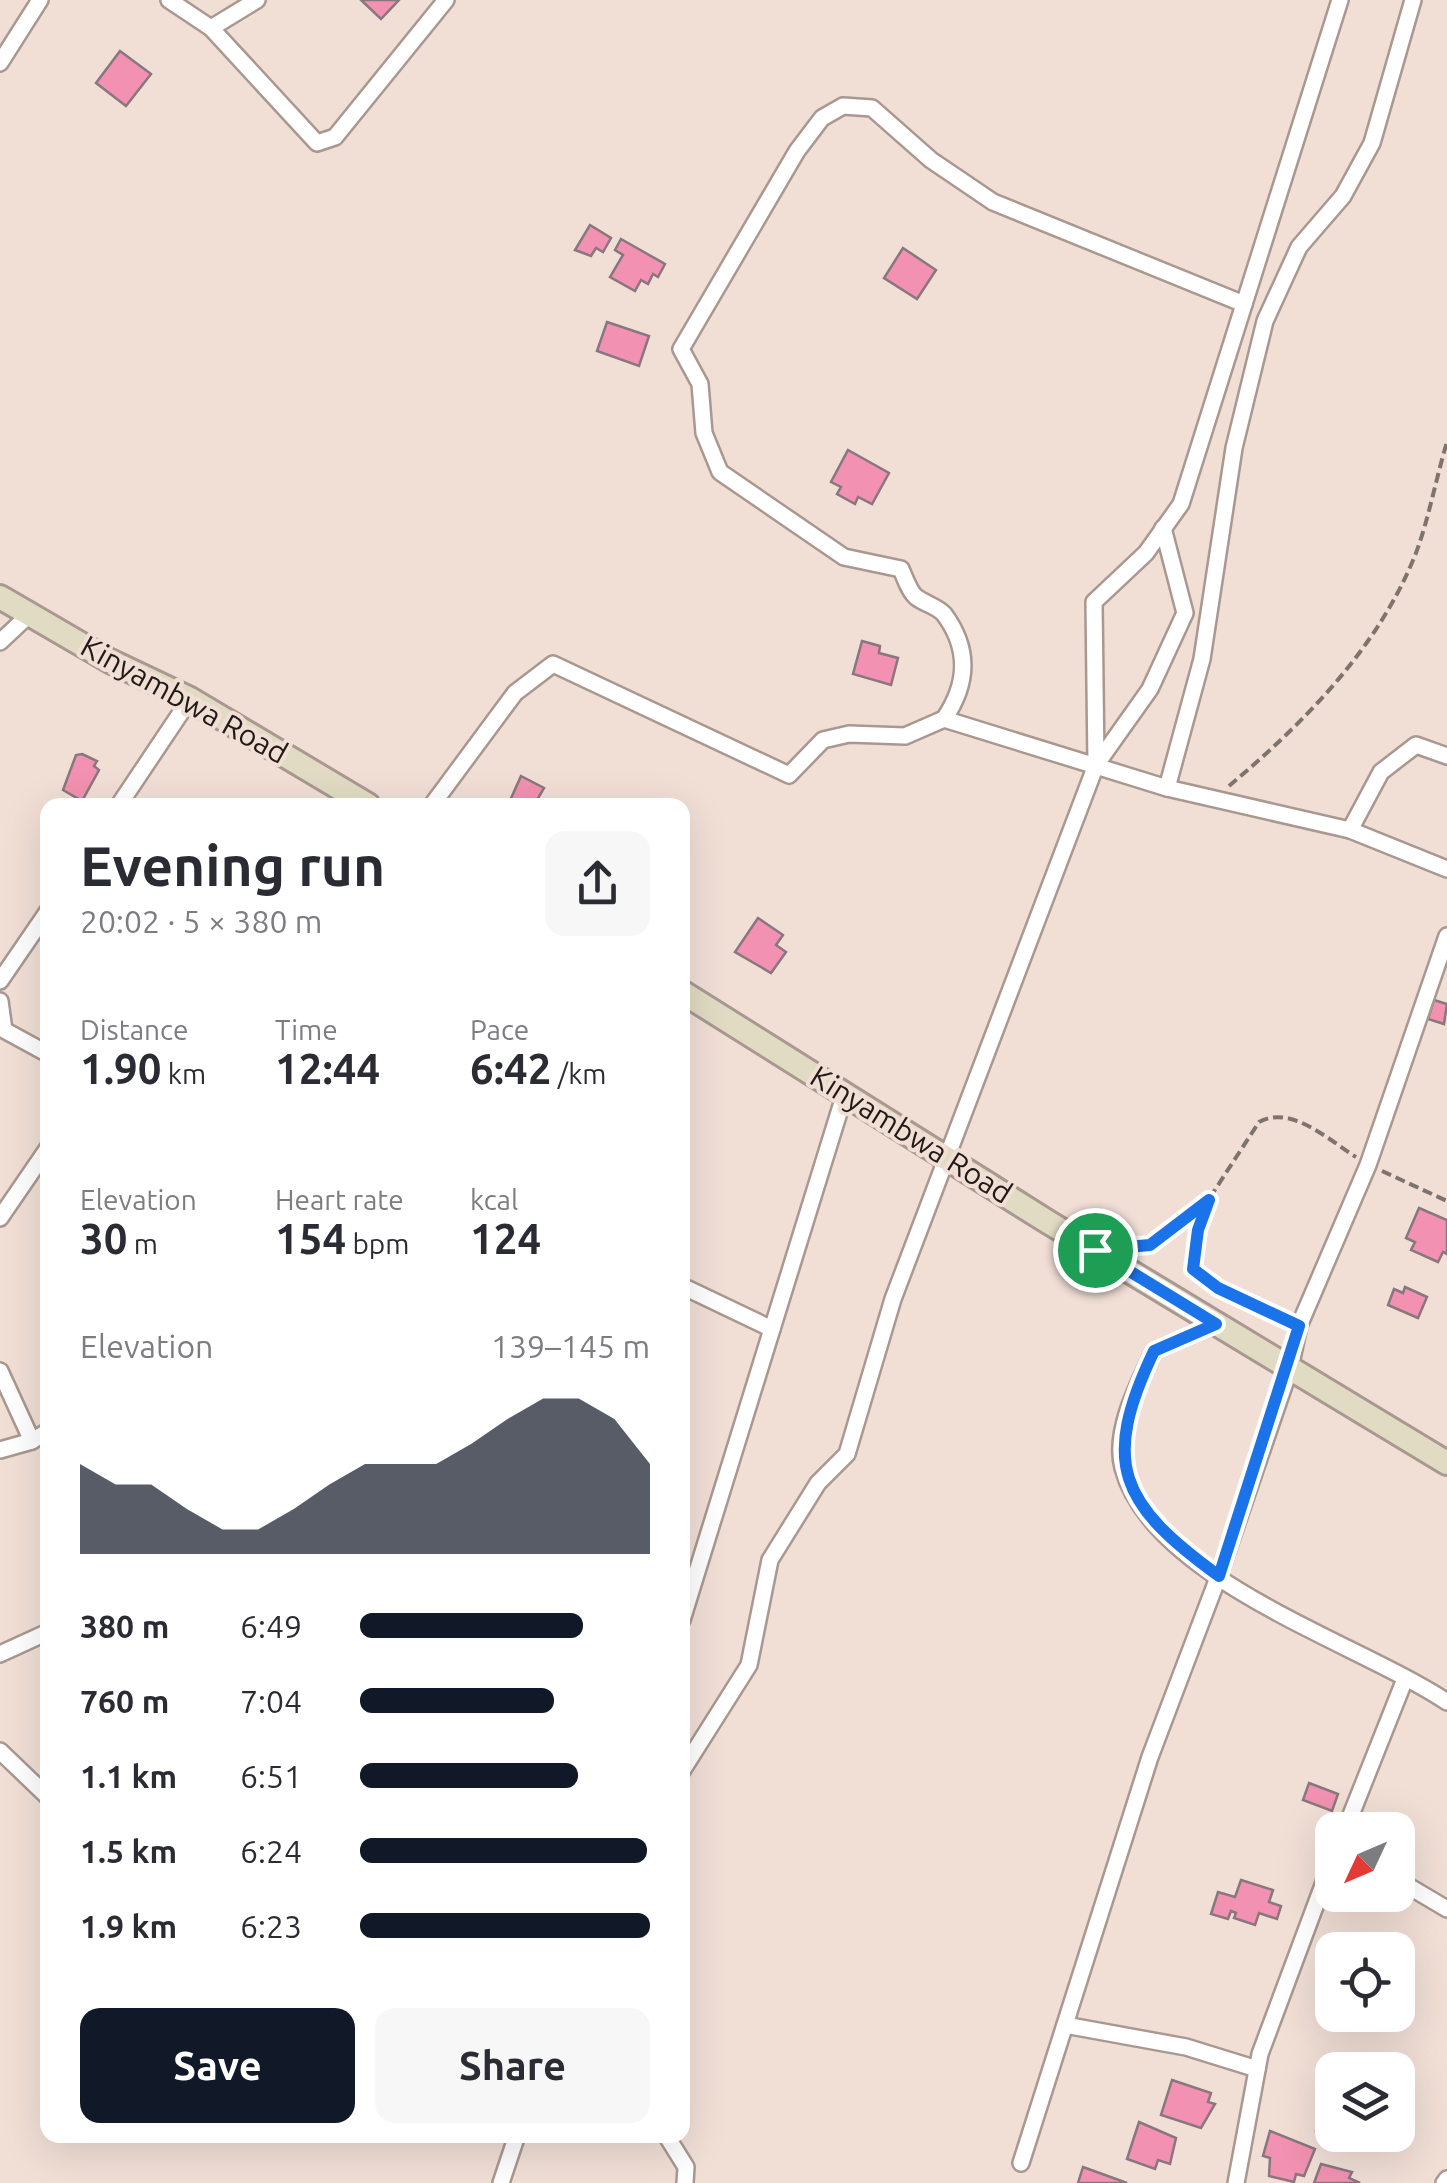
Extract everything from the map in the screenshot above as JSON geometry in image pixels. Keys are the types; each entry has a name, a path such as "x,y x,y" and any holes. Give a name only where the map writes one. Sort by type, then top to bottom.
{"street":[{"path":"0,63 40,0"},
{"path":"169,0 211,28 318,143 335,137 446,0"},
{"path":"211,28 257,0"},
{"path":"1096,765 1094,602 1146,552 1181,504 1340,0"},
{"path":"1167,788 1202,659 1234,448 1264,321 1299,247 1343,196 1372,142 1412,0"},
{"path":"437,798 515,693 553,664 788,775 823,740 849,734 905,736 944,719 958,699 964,669 963,647 941,611 914,596 901,569 844,557 720,472 704,433 700,384 681,349 797,151 822,118 843,106 872,108 930,160 993,202 1244,304"},
{"path":"690,1758 749,1664 770,1560 818,1483 847,1454 893,1299 1096,765 1150,689 1185,613 1163,528"},
{"name":"Kinyambwa Road","path":"0,597 110,661 190,699 356,798"},
{"path":"0,642 31,613"},
{"path":"123,798 190,699"},
{"path":"944,719 1167,788 1350,830 1447,868"},
{"path":"1350,830 1381,772 1404,754 1416,745 1447,756"},
{"path":"0,982 40,923"},
{"path":"1022,2162 1150,1757 1219,1576 1290,1368 1299,1326 1368,1165 1447,936"},
{"name":"Kinyambwa Road","path":"690,997 1095,1250 1447,1463"},
{"path":"1,1010 4,1030 40,1050"},
{"path":"690,1594 844,1093"},
{"path":"0,1218 40,1160"},
{"path":"690,1290 772,1330"},
{"path":"1216,1324 1154,1351 1135,1390 1124,1430 1122,1466 1138,1499 1158,1526 1258,1603 1447,1702"},
{"path":"0,1371 32,1441"},
{"path":"0,1450 40,1436"},
{"path":"0,1654 40,1636"},
{"path":"1352,1812 1405,1679"},
{"path":"0,1751 40,1788"},
{"path":"1415,1890 1447,1910"},
{"path":"1236,2183 1257,2069 1315,1910"},
{"path":"1065,2025 1186,2046 1257,2069"},
{"path":"501,2183 514,2143"},
{"path":"671,2143 686,2167 685,2183"}],"path":[{"path":"1214,798 1312,712 1370,639 1417,551 1447,442"},
{"path":"1299,1326 1218,1288 1193,1269 1198,1230 1209,1200 1260,1122 1270,1116 1298,1120 1368,1165 1447,1201"},
{"path":"1095,1250 1150,1245 1209,1200"}],"building":[{"path":"361,0 399,0 381,19"},
{"path":"120,51 151,74 126,106 96,83"},
{"path":"590,225 611,238 603,252 596,248 591,256 575,250"},
{"path":"621,239 665,264 658,277 653,274 648,284 641,280 635,291 610,277 623,255 615,250"},
{"path":"903,248 936,270 917,299 884,278"},
{"path":"607,322 649,336 639,366 597,351"},
{"path":"848,450 889,473 872,504 858,497 855,504 837,494 841,487 831,482"},
{"path":"862,641 880,646 879,653 898,658 891,685 853,674"},
{"path":"76,755 97,761 94,766 99,770 84,798 63,790"},
{"path":"521,776 544,788 538,798 511,798"},
{"path":"758,918 783,935 776,945 786,952 771,973 735,952"},
{"path":"1434,1000 1447,1004 1444,1024 1428,1019"},
{"path":"1419,1208 1447,1220 1447,1254 1443,1252 1438,1262 1411,1250 1415,1242 1406,1238"},
{"path":"1405,1287 1427,1297 1418,1318 1388,1305 1394,1289 1403,1293"},
{"path":"1309,1783 1338,1794 1332,1811 1303,1800"},
{"path":"1241,1880 1273,1890 1269,1902 1281,1906 1277,1919 1259,1913 1255,1925 1234,1918 1236,1913 1231,1911 1228,1919 1211,1914 1218,1892 1235,1897"},
{"path":"1172,2080 1211,2093 1208,2102 1215,2104 1201,2128 1161,2115"},
{"path":"1139,2122 1176,2138 1170,2164 1158,2160 1155,2169 1127,2159"},
{"path":"1270,2131 1315,2149 1304,2176 1296,2174 1294,2182 1269,2176 1270,2158 1263,2156"},
{"path":"1321,2164 1352,2172 1349,2178 1360,2183 1314,2183"},
{"path":"1083,2167 1127,2183 1078,2183"}],"route":[{"path":"1209,1200 1198,1230 1193,1269 1218,1288 1299,1326 1290,1368 1219,1576 1158,1526 1138,1499 1122,1466 1124,1430 1135,1390 1154,1351 1185,1334 1216,1324 1095,1250 1150,1245 1209,1200"}]}
